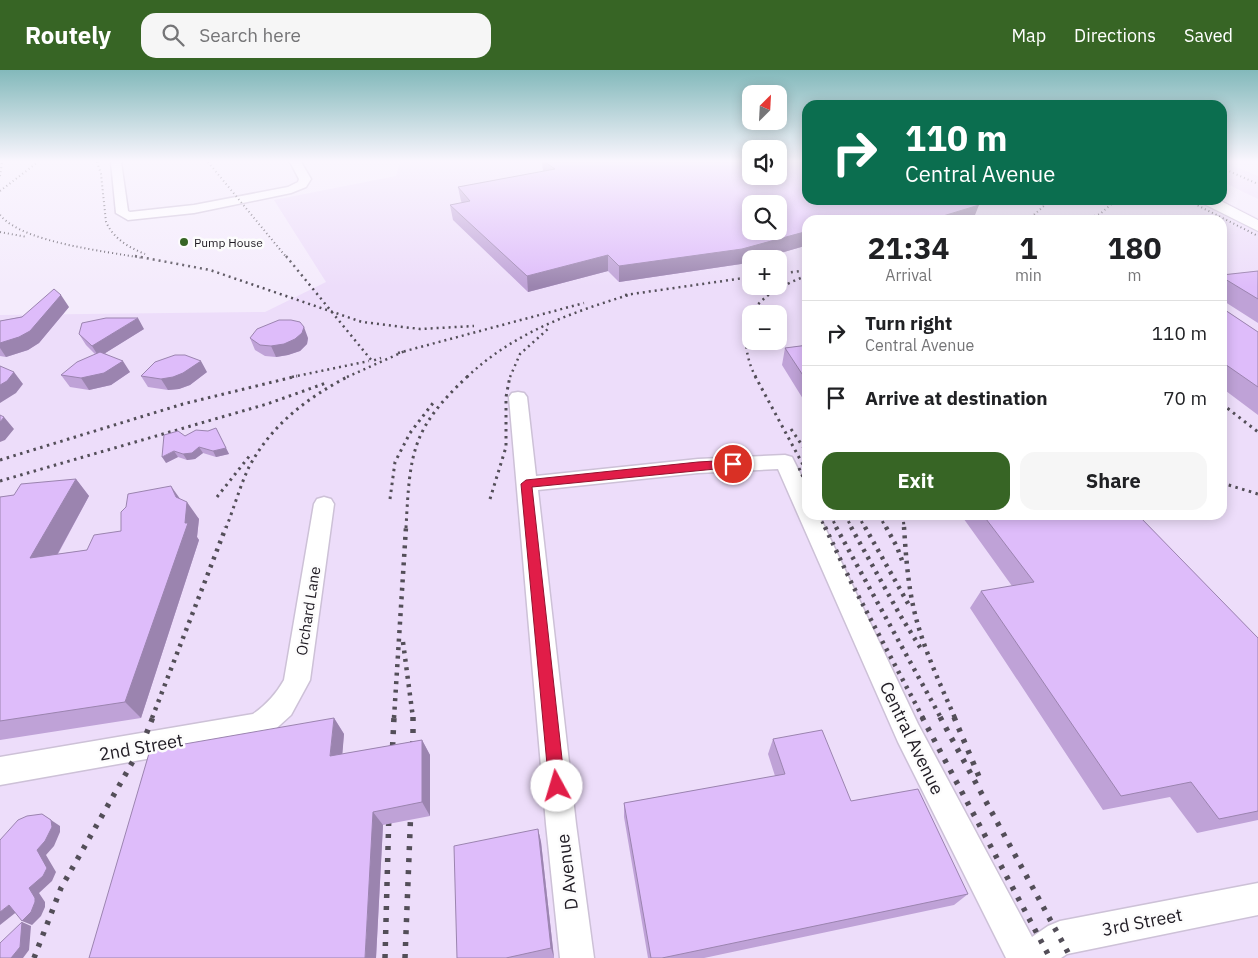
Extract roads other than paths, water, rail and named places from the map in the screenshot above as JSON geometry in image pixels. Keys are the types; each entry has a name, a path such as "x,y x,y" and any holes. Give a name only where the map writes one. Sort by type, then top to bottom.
{"main road":[{"path":"1217,205 1258,226"}],"street":[{"path":"121,203 122,214 128,216 194,209 222,203"},
{"name":"D Avenue","path":"518,398 561,824 577,958"},
{"name":"Central Avenue","path":"526,484 698,466 785,462 802,500"},
{"name":"Orchard Lane","path":"278,713 288,699 297,680 324,504"},
{"name":"Central Avenue","path":"811,520 908,733 1024,958"},
{"name":"2nd Street","path":"0,771 259,726 278,713"},
{"name":"3rd Street","path":"1032,958 1060,938 1258,899"}],"railway":[{"path":"104,203 106,222 113,233 122,242 145,254"},
{"path":"242,203 287,258"},
{"path":"1034,215 1045,205"},
{"path":"1097,215 1110,205"},
{"path":"1197,205 1217,215"},
{"path":"0,215 11,225 46,239 87,249 142,258"},
{"path":"1227,220 1258,236"},
{"path":"0,232 27,237"},
{"path":"135,256 210,270 332,312"},
{"path":"286,256 332,312"},
{"path":"787,273 802,271"},
{"path":"632,294 742,278"},
{"path":"756,377 750,365 746,348 746,330 749,318 763,299 802,278"},
{"path":"467,377 504,348 524,336 587,308 632,294"},
{"path":"625,295 632,294"},
{"path":"404,351 584,303"},
{"path":"332,312 362,322 420,329 474,326"},
{"path":"332,312 372,361 381,358"},
{"path":"510,377 520,354 549,328"},
{"path":"348,377 404,351"},
{"path":"398,353 404,351"},
{"path":"292,377 369,361"},
{"path":"0,460 183,404 297,376"},
{"path":"490,499 506,447 506,397 510,376"},
{"path":"755,376 802,463"},
{"path":"226,528 249,467 268,438 305,403 348,377"},
{"path":"406,528 409,480 417,444 424,428 435,412 467,377"},
{"path":"0,481 267,404 326,383"},
{"path":"390,499 395,462 410,433 433,403"},
{"path":"1227,408 1258,432"},
{"path":"791,429 802,445"},
{"path":"217,497 251,454"},
{"path":"799,468 802,475"},
{"path":"1227,485 1258,494"},
{"path":"821,520 825,528"},
{"path":"833,520 837,528"},
{"path":"848,520 852,528"},
{"path":"861,520 865,528"},
{"path":"882,520 886,528"},
{"path":"903,520 904,528"},
{"path":"152,718 226,527"},
{"path":"394,718 406,527"},
{"path":"825,527 852,584 923,718"},
{"path":"836,527 941,718"},
{"path":"851,527 923,652"},
{"path":"865,527 910,607"},
{"path":"886,527 903,563"},
{"path":"904,527 913,607 929,656 955,718"},
{"path":"403,642 413,718"},
{"path":"34,958 61,888 141,747 153,717"},
{"path":"392,758 394,717"},
{"path":"922,717 1050,958"},
{"path":"940,717 1071,958"},
{"path":"954,717 980,779"},
{"path":"413,718 413,756"},
{"path":"405,958 411,806"},
{"path":"385,958 389,811"}],"place":[{"name":"Pump House","path":"184,242"}]}
